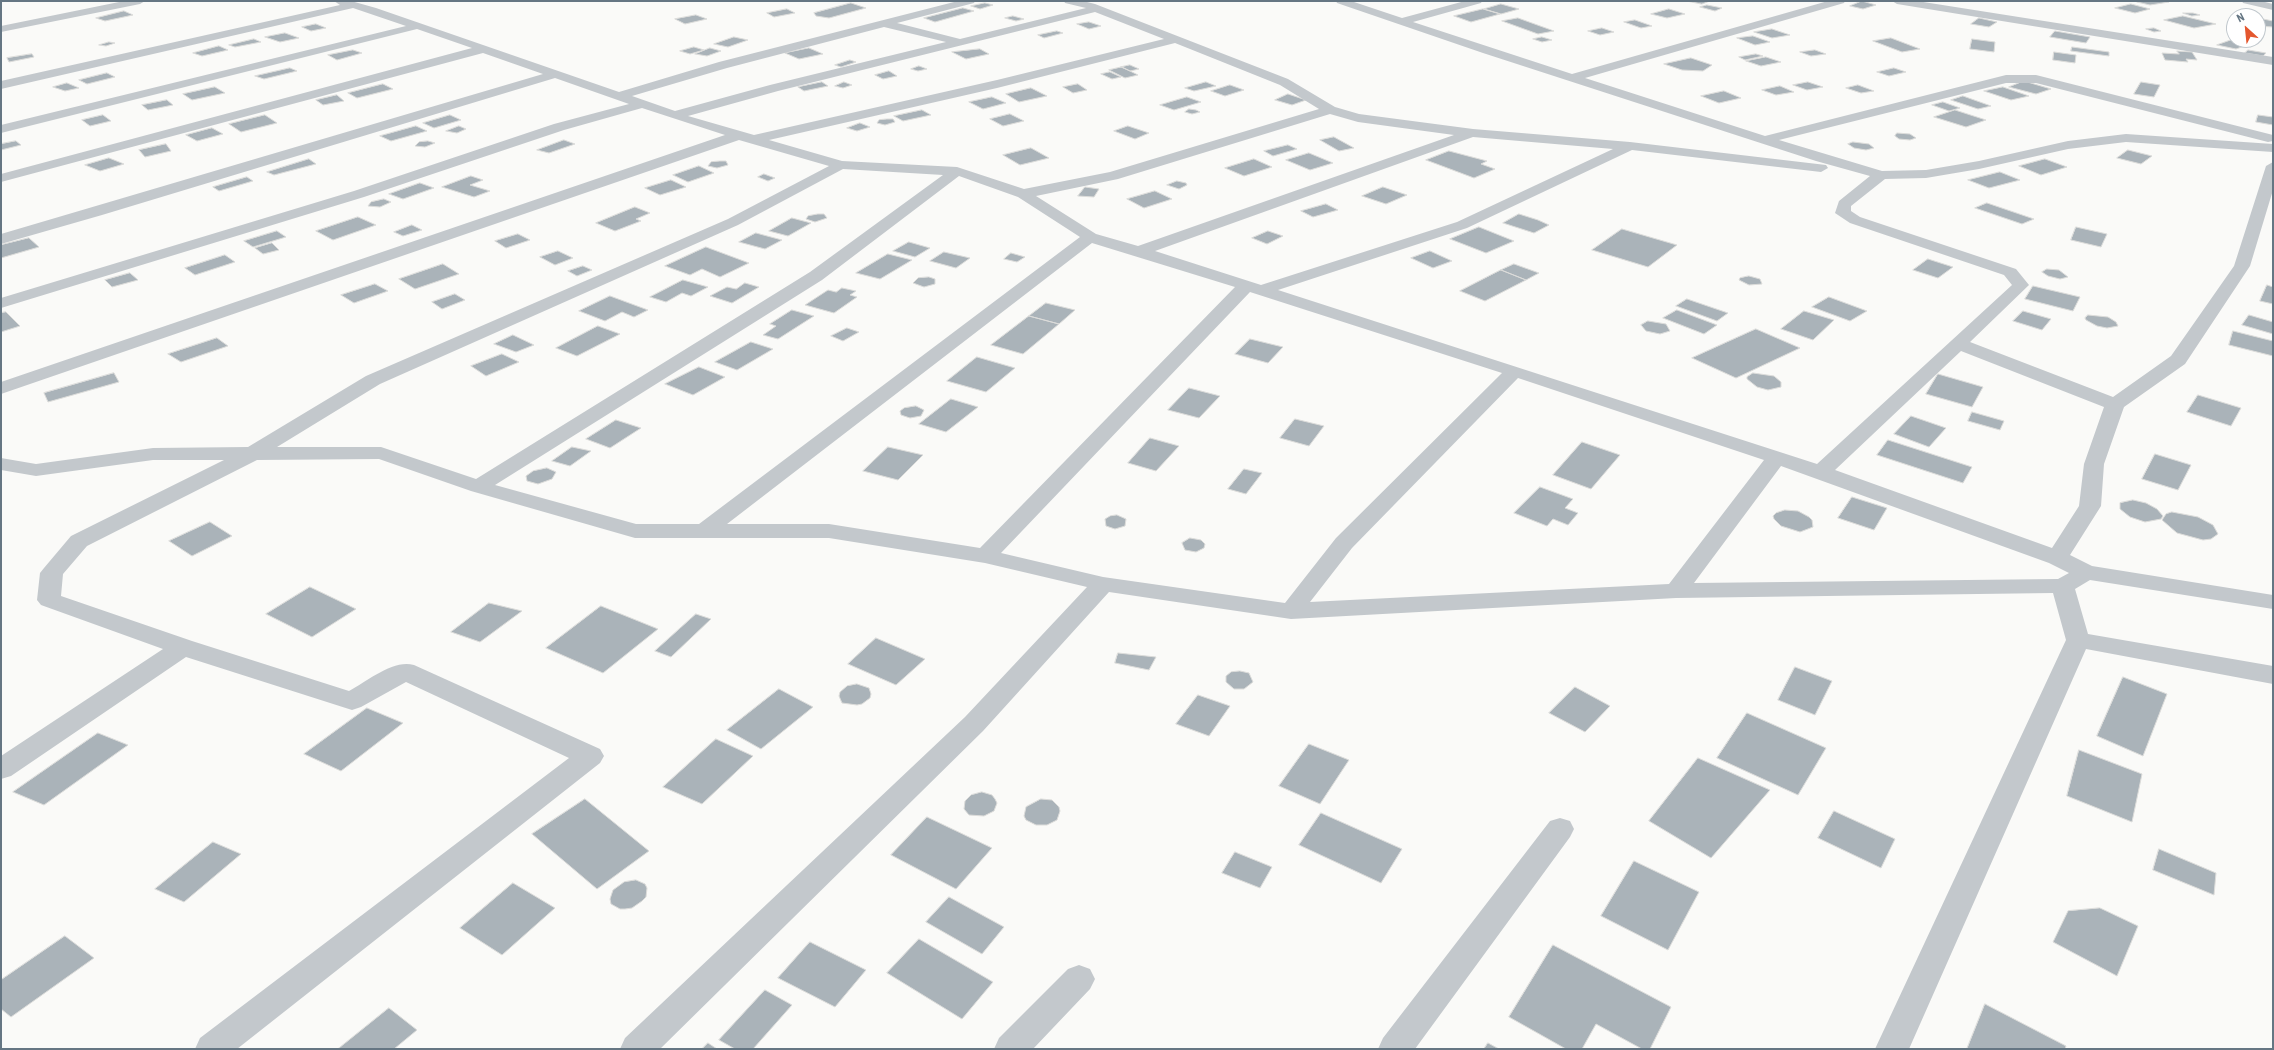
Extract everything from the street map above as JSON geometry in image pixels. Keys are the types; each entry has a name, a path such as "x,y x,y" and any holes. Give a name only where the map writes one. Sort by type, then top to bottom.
{"street":[{"path":"1,29 140,1"},
{"path":"618,96 723,65 970,1"},
{"path":"1069,1 1097,9 1284,82 1330,110 1358,118 1473,132 1630,146 1881,175 1926,174 1979,165 2068,145 2126,138 2273,148"},
{"path":"1342,1 1401,22 1764,140 1881,175"},
{"path":"1401,22 1477,1"},
{"path":"1573,78 1840,1"},
{"path":"1897,1 2273,61"},
{"path":"2247,1 2273,7"},
{"path":"1,85 346,3 418,26 642,104 841,165 957,171 1023,194 1090,238 1515,371 1821,472 2057,558 2075,579 2078,640 1892,1049"},
{"path":"676,115 774,88 1097,9"},
{"path":"886,23 963,43"},
{"path":"1,129 418,26"},
{"path":"1,388 746,137 997,84 1174,40"},
{"path":"1,178 483,49"},
{"path":"1,239 98,212 555,74"},
{"path":"1764,140 2006,79 2036,79 2273,140"},
{"path":"1,303 359,194 559,127 642,104"},
{"path":"1023,194 1113,176 1330,110"},
{"path":"1138,252 1473,132"},
{"path":"985,556 1252,289 1462,225 1630,146"},
{"path":"212,1049 590,756 406,671 352,701 183,647 49,600 52,573 79,541 252,454 373,380 588,284 733,222 841,165"},
{"path":"2057,558 2090,506 2094,464 2115,404 2178,360 2242,266 2273,166"},
{"path":"478,487 816,276 957,171"},
{"path":"1821,472 2021,285 2010,272 1855,220 1843,213 1844,204 1881,175"},
{"path":"704,531 1090,238"},
{"path":"1958,344 2115,404"},
{"path":"1291,611 1344,542 1515,371"},
{"path":"1,464 36,470 153,454 381,453 478,487 635,531 829,530 985,556 1103,584 1291,611 1676,591 2075,579 2273,602"},
{"path":"1676,591 1776,458"},
{"path":"637,1049 974,724 1103,584"},
{"path":"2078,640 2273,675"},
{"path":"1,769 183,647"},
{"path":"1395,1049 1560,830"},
{"path":"1011,1049 1079,979"}],"building":[{"path":"1687,1 1710,1 1702,4"},
{"path":"1862,1 1876,5 1863,9 1850,6"},
{"path":"2137,2 2169,2 2150,5"},
{"path":"851,3 866,8 829,18 816,16 814,13"},
{"path":"985,3 993,5 980,9 971,6"},
{"path":"1501,4 1519,9 1501,14 1484,9"},
{"path":"2131,4 2150,9 2135,13 2115,8"},
{"path":"1707,5 1722,8 1715,11 1700,7"},
{"path":"963,8 974,11 935,22 924,18"},
{"path":"787,9 795,13 774,17 767,13"},
{"path":"1483,9 1500,14 1471,22 1454,16"},
{"path":"1669,9 1685,14 1667,18 1651,14"},
{"path":"124,11 133,15 105,21 96,18"},
{"path":"2183,13 2193,13 2200,15 2192,16"},
{"path":"696,15 707,19 685,24 675,19"},
{"path":"1013,16 1024,19 1016,21 1005,18"},
{"path":"2183,16 2216,24 2194,28 2164,20"},
{"path":"1518,18 1554,31 1538,34 1502,21"},
{"path":"1979,18 1997,22 1989,27 1971,24"},
{"path":"1635,20 1652,26 1641,28 1624,22"},
{"path":"2266,20 2273,21 2273,27 2266,27"},
{"path":"1089,22 1101,26 1089,29 1077,24"},
{"path":"316,24 326,28 311,31 302,27"},
{"path":"1602,28 1614,32 1600,35 1588,31"},
{"path":"2154,28 2161,31 2154,32 2146,29"},
{"path":"1772,29 1790,35 1772,38 1754,32"},
{"path":"1057,31 1063,33 1044,38 1038,35"},
{"path":"2055,31 2090,37 2086,43 2050,37"},
{"path":"285,33 299,38 280,42 265,37"},
{"path":"1753,36 1770,42 1755,45 1737,38"},
{"path":"734,37 748,40 728,47 714,44"},
{"path":"1542,37 1552,40 1542,42 1533,39"},
{"path":"1891,38 1920,49 1902,52 1873,41"},
{"path":"254,39 261,42 235,47 229,45"},
{"path":"1972,39 1995,42 1994,52 1970,49"},
{"path":"109,42 115,43 106,46 99,45"},
{"path":"2226,42 2226,47 2217,45"},
{"path":"219,46 228,50 202,56 193,53"},
{"path":"694,47 704,50 690,54 680,51"},
{"path":"2072,47 2109,52 2109,56 2071,51"},
{"path":"710,48 721,51 707,56 695,54"},
{"path":"809,48 823,54 799,59 785,53"},
{"path":"980,49 989,54 966,59 952,52"},
{"path":"353,50 362,53 337,60 328,55"},
{"path":"1815,50 1826,54 1811,56 1800,52"},
{"path":"2248,50 2266,53 2263,56 2245,53"},
{"path":"2177,51 2192,52 2197,60 2186,59 2188,62 2165,60 2162,53 2179,54"},
{"path":"2054,52 2076,55 2075,63 2053,60"},
{"path":"32,54 34,57 9,62 7,58"},
{"path":"1756,54 1763,56 1745,60 1739,57"},
{"path":"1766,57 1781,62 1761,66 1746,61"},
{"path":"1691,58 1712,65 1703,71 1682,70 1664,64"},
{"path":"850,60 856,62 841,67 835,65"},
{"path":"1130,65 1139,69 1130,71 1121,67"},
{"path":"919,66 927,69 918,71 911,69"},
{"path":"1122,67 1138,75 1125,78 1109,70"},
{"path":"290,68 297,71 264,79 255,76"},
{"path":"1894,68 1906,72 1889,76 1877,72"},
{"path":"889,71 897,76 883,79 875,75"},
{"path":"1110,72 1121,77 1112,79 1101,74"},
{"path":"107,73 115,77 87,84 79,80"},
{"path":"2024,81 2051,89 2036,94 2009,87"},
{"path":"822,82 828,86 804,91 798,87"},
{"path":"844,82 852,85 843,88 835,86"},
{"path":"1206,82 1216,86 1194,91 1185,88"},
{"path":"1808,82 1823,87 1807,90 1793,85"},
{"path":"2141,82 2160,85 2154,97 2134,94"},
{"path":"67,83 79,88 65,91 53,87"},
{"path":"383,84 393,89 357,98 348,93"},
{"path":"1078,84 1087,90 1073,93 1063,87"},
{"path":"1230,85 1244,90 1225,96 1211,91"},
{"path":"1858,85 1874,91 1861,93 1846,88"},
{"path":"1780,86 1794,92 1776,95 1762,90"},
{"path":"215,87 225,93 192,100 183,94"},
{"path":"2003,87 2029,96 2011,100 1984,91"},
{"path":"1031,88 1047,96 1019,102 1006,94"},
{"path":"1724,91 1741,98 1719,103 1701,96"},
{"path":"1288,94 1306,100 1292,105 1275,100"},
{"path":"337,95 344,101 323,105 316,100"},
{"path":"1963,96 1991,106 1978,109 1951,100"},
{"path":"992,97 1006,103 983,109 969,102"},
{"path":"1187,97 1201,102 1174,110 1160,105"},
{"path":"167,100 173,105 148,110 142,105"},
{"path":"1943,102 1960,108 1949,111 1932,105"},
{"path":"1189,109 1200,112 1192,114 1185,112"},
{"path":"922,110 931,115 903,121 894,116"},
{"path":"1955,110 1986,120 1966,127 1934,117"},
{"path":"1010,114 1024,121 1003,126 990,119"},
{"path":"103,115 111,121 90,126 82,120"},
{"path":"265,115 277,123 241,132 229,124"},
{"path":"450,115 461,120 434,128 423,123"},
{"path":"2258,115 2273,117 2273,125 2256,122"},
{"path":"893,119 895,122 885,125 877,123 879,120"},
{"path":"860,123 870,127 857,131 847,128"},
{"path":"416,126 427,131 391,141 380,136"},
{"path":"459,126 466,129 457,133 446,131"},
{"path":"1128,126 1149,133 1135,139 1114,131"},
{"path":"212,128 223,134 197,141 186,135"},
{"path":"1897,133 1910,134 1916,138 1910,140 1899,139 1895,136"},
{"path":"1334,137 1354,148 1339,151 1320,140"},
{"path":"564,140 575,144 549,153 537,150"},
{"path":"16,141 21,145 1,150 1,144"},
{"path":"428,141 435,143 425,147 415,146 419,142"},
{"path":"1853,142 1869,144 1874,148 1866,150 1854,148 1848,144"},
{"path":"166,144 171,151 145,157 139,150"},
{"path":"1288,145 1297,149 1273,156 1264,151"},
{"path":"1031,148 1049,158 1020,165 1003,155"},
{"path":"2128,150 2152,156 2141,164 2117,158"},
{"path":"1449,151 1487,161 1481,164 1495,169 1474,178 1426,160"},
{"path":"1309,153 1333,163 1310,170 1286,160"},
{"path":"109,158 124,164 100,171 85,165"},
{"path":"309,159 316,164 274,175 267,172"},
{"path":"1254,159 1272,167 1244,176 1225,168"},
{"path":"2045,159 2067,167 2041,175 2019,166"},
{"path":"726,161 728,165 717,168 708,166 711,162"},
{"path":"699,166 714,173 688,182 673,175"},
{"path":"2000,172 2020,180 1989,188 1968,180"},
{"path":"764,174 775,178 768,181 758,177"},
{"path":"471,176 483,180 470,185 490,191 474,197 442,187"},
{"path":"247,177 253,181 219,191 213,187"},
{"path":"671,180 686,187 660,195 645,188"},
{"path":"1177,181 1186,183 1187,185 1179,189 1167,185"},
{"path":"420,183 434,188 403,199 389,194"},
{"path":"1085,187 1099,189 1094,197 1078,196"},
{"path":"1383,187 1407,195 1386,204 1362,196"},
{"path":"1155,191 1172,199 1144,208 1127,199"},
{"path":"384,199 391,202 380,207 368,206 371,202"},
{"path":"1987,203 2034,219 2022,224 1975,208"},
{"path":"1326,204 1338,210 1313,217 1301,211"},
{"path":"635,207 650,213 636,219 641,221 615,231 596,223"},
{"path":"824,214 827,218 815,222 806,219 808,216"},
{"path":"1519,214 1549,225 1534,233 1503,223"},
{"path":"358,217 376,225 333,240 316,231"},
{"path":"792,218 811,223 788,236 769,231"},
{"path":"412,225 422,230 403,236 394,232"},
{"path":"1479,227 1514,241 1486,253 1450,239"},
{"path":"2076,227 2107,234 2101,247 2071,240"},
{"path":"1622,229 1677,245 1648,267 1592,250"},
{"path":"277,231 286,237 253,247 244,241"},
{"path":"1268,231 1283,236 1267,244 1252,238"},
{"path":"756,233 782,240 765,249 739,242"},
{"path":"518,234 530,240 506,248 495,241"},
{"path":"29,238 39,247 1,258 1,245"},
{"path":"909,242 930,248 915,257 893,251"},
{"path":"272,243 279,250 263,254 255,248"},
{"path":"706,247 749,263 720,277 702,269 690,275 665,266"},
{"path":"558,251 573,258 555,265 540,257"},
{"path":"1430,251 1452,261 1433,268 1411,258"},
{"path":"944,252 970,258 956,268 930,261"},
{"path":"1011,253 1025,257 1017,262 1004,259"},
{"path":"888,254 912,260 880,279 856,273"},
{"path":"225,255 235,262 195,275 185,268"},
{"path":"1928,259 1953,267 1938,278 1913,270"},
{"path":"443,264 459,274 415,289 399,279"},
{"path":"1514,264 1539,273 1526,280 1501,270"},
{"path":"583,266 592,270 577,276 568,271"},
{"path":"2047,269 2059,270 2068,277 2060,279 2048,276 2042,272"},
{"path":"1501,270 1526,280 1485,301 1460,291"},
{"path":"130,273 138,280 112,287 105,280"},
{"path":"1749,276 1760,279 1762,284 1749,285 1739,280 1740,278"},
{"path":"929,277 935,279 935,284 924,287 913,283 918,278"},
{"path":"683,280 708,287 691,296 682,293 666,302 650,297"},
{"path":"745,283 759,287 732,303 710,296 727,287 736,289"},
{"path":"375,284 388,291 354,303 341,295"},
{"path":"2267,285 2273,287 2273,304 2260,301"},
{"path":"2033,286 2080,297 2073,311 2025,299"},
{"path":"842,288 856,291 850,295 857,297 834,313 805,305 828,290 836,292"},
{"path":"455,294 465,300 442,309 432,302"},
{"path":"610,296 648,310 634,317 622,312 605,321 579,311"},
{"path":"1829,297 1867,311 1850,321 1812,307"},
{"path":"1687,299 1728,313 1717,321 1676,306"},
{"path":"1046,303 1075,310 1059,324 1029,316"},
{"path":"792,310 814,316 778,339 763,335 776,326 770,324"},
{"path":"1677,310 1717,325 1704,334 1663,318"},
{"path":"1804,311 1834,320 1813,340 1781,329"},
{"path":"2023,311 2051,319 2042,330 2013,321"},
{"path":"6,312 20,326 1,332 1,313"},
{"path":"2088,315 2108,317 2116,322 2118,326 2107,328 2097,326 2086,320 2085,318"},
{"path":"2249,315 2273,322 2273,334 2242,325"},
{"path":"1029,316 1059,324 1023,354 991,345"},
{"path":"1648,321 1666,324 1670,331 1660,334 1646,331 1641,325"},
{"path":"598,326 620,334 577,356 556,348"},
{"path":"847,328 859,332 843,341 831,336"},
{"path":"1756,329 1800,348 1736,378 1692,358"},
{"path":"2233,331 2273,341 2273,356 2229,345"},
{"path":"513,335 534,345 516,352 494,344"},
{"path":"217,338 228,346 181,362 168,354"},
{"path":"1250,339 1283,347 1268,363 1235,354"},
{"path":"751,342 773,349 737,370 715,362"},
{"path":"502,354 519,362 486,376 471,366"},
{"path":"977,357 1015,368 986,392 947,381"},
{"path":"699,367 725,377 693,395 665,384"},
{"path":"114,373 119,382 48,402 44,393"},
{"path":"1753,373 1774,376 1781,382 1781,387 1768,390 1757,387 1747,379 1747,377"},
{"path":"1938,374 1983,387 1972,407 1926,394"},
{"path":"1189,388 1220,396 1199,418 1168,410"},
{"path":"2198,395 2241,408 2231,426 2187,412"},
{"path":"951,399 978,407 946,432 919,424"},
{"path":"916,406 924,410 921,416 910,418 901,415 900,411 904,408"},
{"path":"1972,412 2004,421 2000,430 1968,421"},
{"path":"1911,416 1946,428 1929,447 1894,434"},
{"path":"1295,419 1324,426 1309,446 1280,438"},
{"path":"616,420 641,428 610,448 586,439"},
{"path":"1150,438 1179,446 1156,471 1128,463"},
{"path":"1888,440 1972,467 1963,483 1877,455"},
{"path":"1582,442 1620,455 1591,489 1553,475"},
{"path":"572,447 591,451 570,466 552,461"},
{"path":"888,447 923,455 898,480 863,471"},
{"path":"2155,454 2191,465 2178,490 2142,479"},
{"path":"547,468 556,472 552,479 538,484 527,481 526,476 533,471"},
{"path":"1244,469 1262,473 1246,494 1228,489"},
{"path":"1540,487 1573,499 1565,508 1578,513 1568,525 1553,519 1547,526 1514,513"},
{"path":"1852,497 1887,508 1874,530 1838,518"},
{"path":"2133,500 2146,503 2157,509 2163,516 2161,519 2145,522 2130,517 2120,509 2120,503"},
{"path":"1785,510 1798,511 1809,517 1812,520 1813,527 1800,532 1781,526 1773,516 1776,513"},
{"path":"2172,512 2198,517 2213,525 2218,534 2211,539 2203,540 2177,533 2162,520 2166,514"},
{"path":"1117,515 1126,519 1125,526 1115,529 1106,526 1105,519 1110,516"},
{"path":"210,522 232,536 192,556 169,541"},
{"path":"1190,538 1201,540 1205,544 1204,548 1196,552 1185,550 1182,543"},
{"path":"310,587 356,609 312,637 266,614"},
{"path":"489,603 522,611 480,642 451,632"},
{"path":"601,606 658,629 603,673 546,648"},
{"path":"696,614 711,619 671,657 655,651"},
{"path":"876,638 925,659 896,685 848,664"},
{"path":"1118,653 1156,657 1149,670 1115,663"},
{"path":"1795,667 1832,681 1815,715 1778,700"},
{"path":"1240,671 1249,673 1253,682 1244,689 1234,689 1226,682 1226,676 1231,672"},
{"path":"2123,677 2167,694 2143,756 2097,736"},
{"path":"857,684 869,688 871,694 870,698 862,704 857,705 842,703 839,696 840,692 847,686"},
{"path":"1575,687 1610,706 1585,732 1549,713"},
{"path":"779,689 813,707 761,749 727,730"},
{"path":"1198,695 1230,706 1209,736 1176,724"},
{"path":"367,708 403,723 341,771 304,754"},
{"path":"1747,713 1826,748 1798,795 1717,758"},
{"path":"98,733 128,745 44,805 13,792"},
{"path":"716,739 753,756 702,804 663,787"},
{"path":"1309,744 1349,760 1320,804 1279,786"},
{"path":"2079,750 2142,774 2132,822 2067,796"},
{"path":"1698,758 1770,790 1711,858 1649,821"},
{"path":"982,792 992,795 995,799 997,803 994,811 984,816 969,815 964,809 965,801 971,795"},
{"path":"585,799 649,851 597,889 532,834"},
{"path":"1041,799 1052,800 1059,807 1060,811 1057,820 1047,825 1036,825 1026,820 1024,816 1026,807"},
{"path":"1834,811 1895,839 1881,868 1818,838"},
{"path":"1321,813 1402,849 1381,883 1299,845"},
{"path":"927,817 992,848 956,889 891,855"},
{"path":"213,842 241,854 184,902 155,889"},
{"path":"2159,849 2216,873 2214,895 2153,870"},
{"path":"1235,852 1272,867 1260,888 1222,873"},
{"path":"1634,861 1699,892 1668,950 1601,916"},
{"path":"636,880 645,884 647,888 646,897 642,901 632,908 625,909 620,909 611,904 610,899 613,890 624,882"},
{"path":"513,883 555,908 502,955 460,928"},
{"path":"949,897 1004,927 982,954 926,922"},
{"path":"2100,908 2138,926 2117,976 2053,942 2068,911"},
{"path":"65,936 94,958 11,1017 1,1009 1,980"},
{"path":"919,939 993,982 962,1019 887,973"},
{"path":"810,942 866,970 835,1007 778,978"},
{"path":"1553,945 1671,1007 1650,1049 1642,1049 1596,1024 1582,1049 1566,1049 1509,1017"},
{"path":"765,990 792,1005 753,1049 735,1049 719,1040"},
{"path":"1985,1004 2066,1046 2065,1049 1967,1049"},
{"path":"389,1008 417,1030 394,1049 338,1049"},
{"path":"708,1043 717,1049 702,1049"},
{"path":"1488,1043 1499,1049 1484,1049"}]}
